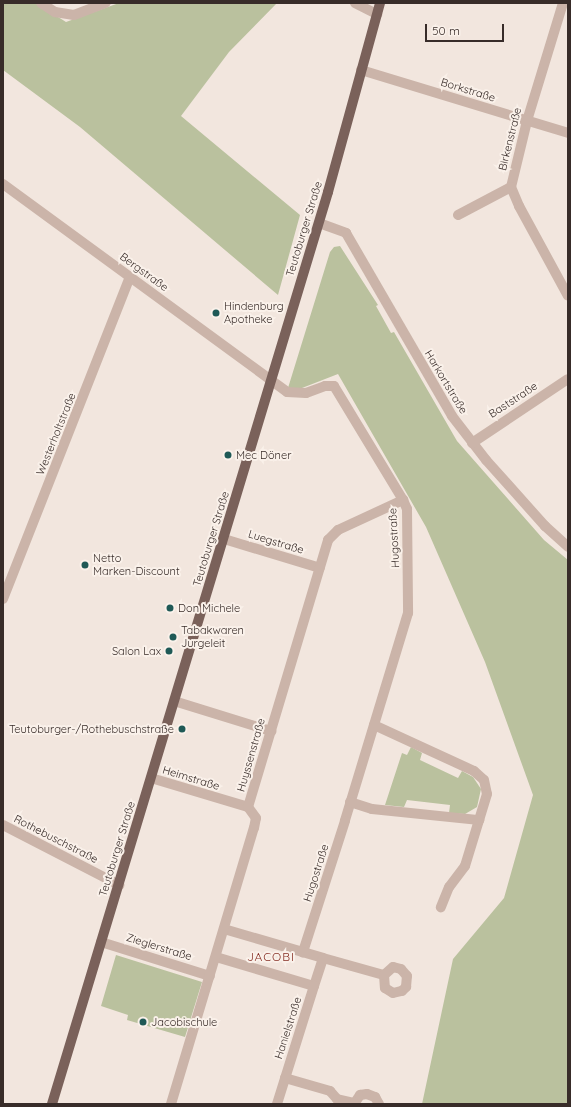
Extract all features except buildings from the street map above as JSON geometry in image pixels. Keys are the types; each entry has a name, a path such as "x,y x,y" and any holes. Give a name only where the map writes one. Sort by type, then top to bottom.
{"main road":[{"name":"Teutoburger Straße","path":"52,1104 224,539 291,312 314,241 380,3"}],"street":[{"path":"41,3 56,12 74,15 106,3"},
{"path":"355,3 377,14"},
{"name":"Birkenstraße","path":"563,3 527,121 511,187 518,206 568,296"},
{"name":"Borkstraße","path":"361,70 568,133"},
{"name":"Bergstraße","path":"3,184 271,379"},
{"path":"458,215 511,187"},
{"name":"Harkortstraße","path":"319,223 346,233 434,387 472,443 545,526 568,547"},
{"name":"Westerholtstraße","path":"3,599 130,277"},
{"name":"Hugostraße","path":"271,379 288,392 298,394 330,385 334,386 407,509 409,605 374,725 303,952"},
{"name":"Baststraße","path":"472,443 568,379"},
{"name":"Huyssenstraße","path":"171,1104 256,823 253,812 248,807 320,568 332,534 403,500"},
{"name":"Luegstraße","path":"224,539 320,568"},
{"path":"174,700 270,731"},
{"path":"374,725 480,775 484,780 487,794 465,866 449,887 441,907"},
{"name":"Heimstraße","path":"151,778 248,807"},
{"path":"350,802 372,809 479,820"},
{"name":"Rothebuschstraße","path":"3,825 119,884"},
{"path":"224,929 384,975"},
{"name":"Zieglerstraße","path":"101,942 210,976"},
{"path":"216,957 314,986 323,958"},
{"name":"Hanielstraße","path":"277,1104 314,986"},
{"path":"285,1078 330,1091 337,1098 354,1104 360,1095 367,1094 375,1097 379,1104"}],"green space":[{"path":"3,3 36,3 66,22 119,3 277,3 229,52 181,116 300,215 278,295 80,127 3,70"},
{"path":"340,246 378,305 376,306 391,333 394,332 457,441 544,540 568,560 568,1104 422,1104 453,959 504,898 533,795 485,662 426,527 338,374 302,388 288,388 330,252 334,247"},
{"path":"411,747 422,753 420,760 458,778 462,771 473,777 481,789 477,807 465,814 449,813 450,805 407,800 404,807 385,805 402,753 407,755"},
{"path":"116,955 202,982 185,1037 127,1020 128,1015 101,1006"}],"place":[{"name":"Hindenburg Apotheke","path":"216,313"},
{"name":"Mec Döner","path":"228,455"},
{"name":"Netto Marken-Discount","path":"85,565"},
{"name":"Don Michele","path":"170,608"},
{"name":"Tabakwaren Jurgeleit","path":"173,637"},
{"name":"Salon Lax","path":"169,651"},
{"name":"Teutoburger-/Rothebuschstraße","path":"182,729"},
{"name":"Jacobischule","path":"143,1022"}],"district":[{"name":"JACOBI","path":"271,957"}]}
